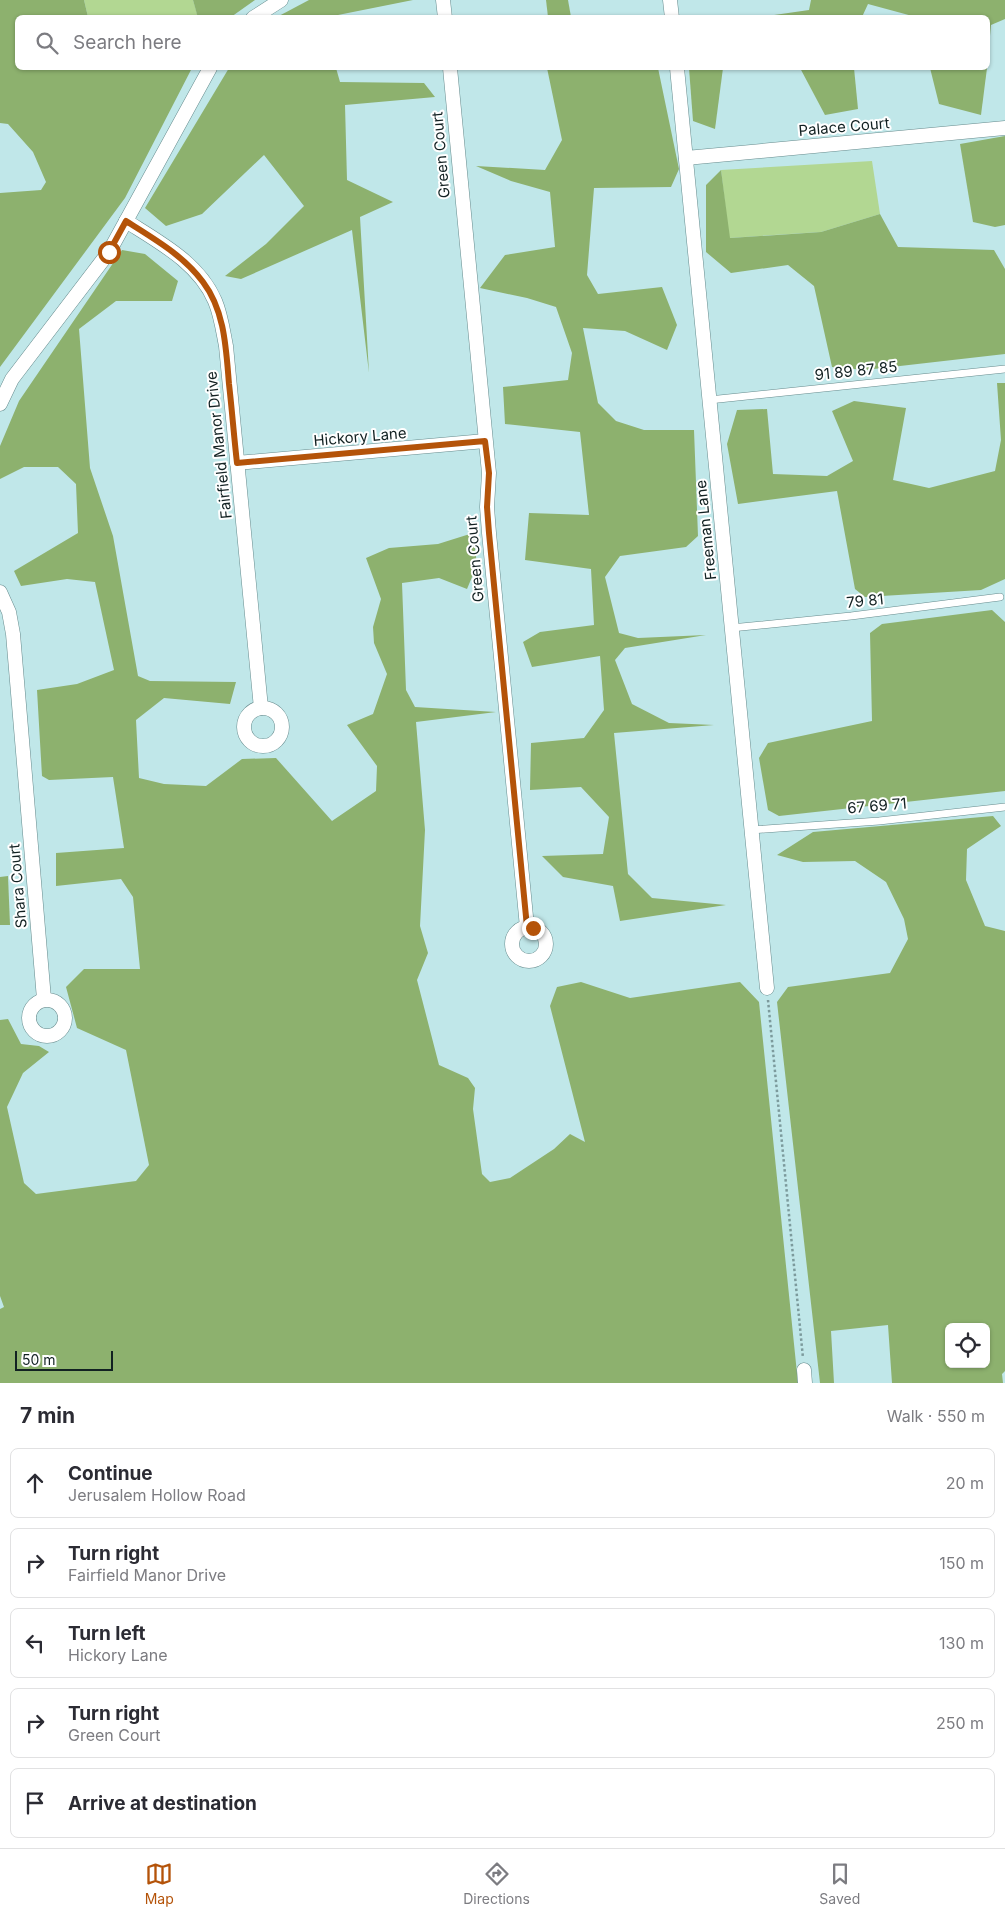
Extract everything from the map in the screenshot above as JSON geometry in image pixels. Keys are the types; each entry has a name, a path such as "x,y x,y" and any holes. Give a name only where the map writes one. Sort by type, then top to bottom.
{"street":[{"path":"258,15 281,0"},
{"path":"443,0 445,15"},
{"path":"670,0 672,15"},
{"path":"0,404 12,379 109,252 209,70"},
{"name":"Green Court","path":"450,70 489,473 487,507 489,533 527,927"},
{"name":"Freeman Lane","path":"676,70 767,988"},
{"name":"Palace Court","path":"686,158 1005,128"},
{"name":"Fairfield Manor Drive","path":"126,221 171,250 192,269 204,282 214,299 221,319 226,346 261,708"},
{"name":"Hickory Lane","path":"237,463 485,441"},
{"name":"Shara Court","path":"0,592 9,612 13,634 44,999"}],"lane":[{"name":"91 89 87 85","path":"709,400 1005,369"},
{"name":"79 81","path":"731,628 870,614 1000,597"},
{"name":"67 69 71","path":"751,830 879,820 1005,807"}],"path":[{"path":"767,988 801,1318 805,1376"}],"green space":[{"path":"0,0 84,0 88,15 15,15 15,70 191,70 125,198 0,367 0,193 41,190 46,182 33,152 8,124 0,123"},
{"path":"84,0 193,0 197,15 88,15"},
{"path":"193,0 255,0 234,15 197,15"},
{"path":"309,0 413,0 338,15 281,15"},
{"path":"546,0 568,0 571,15 548,15"},
{"path":"811,0 1005,0 1005,19 991,25 990,36 990,15 909,15 868,4 863,15 775,15 809,10"},
{"path":"228,70 337,70 340,82 424,83 435,97 345,105 347,180 393,202 360,217 369,373 352,230 241,279 225,276 266,244 304,206 264,155 202,214 166,226 145,208"},
{"path":"547,70 658,70 679,169 671,187 594,188 587,275 598,294 662,287 677,325 667,350 625,331 583,328 598,403 616,421 644,430 694,430 698,536 686,547 620,556 605,577 619,633 638,638 706,635 625,648 615,660 632,704 669,723 714,725 614,733 628,874 652,898 726,905 620,921 613,886 563,877 542,856 603,854 609,817 581,787 530,790 531,743 584,738 604,710 600,656 532,667 523,642 540,632 594,625 591,569 525,560 529,513 589,515 580,432 505,424 503,387 568,380 572,353 556,307 527,298 480,288 505,255 555,247 550,192 511,181 476,166 545,170 562,140"},
{"path":"689,70 723,70 715,129 693,121"},
{"path":"801,70 854,70 858,109 825,115"},
{"path":"930,70 987,70 981,115 939,104"},
{"path":"1005,136 1005,225 995,227 973,222 960,144"},
{"path":"872,161 880,214 821,232 729,238 721,170"},
{"path":"721,170 730,238 821,232 880,214 898,247 994,250 1005,269 1005,354 865,370 832,367 814,286 788,265 731,273 706,252 706,185"},
{"path":"122,250 145,254 178,281 172,301 116,301 79,329 90,468 113,536 138,676 150,681 236,682 230,704 164,698 136,720 139,778 164,784 206,786 242,759 276,758 332,821 376,791 377,766 347,725 373,714 387,674 374,643 373,627 381,599 366,558 389,548 438,544 473,533 477,565 467,589 439,578 402,583 406,690 415,707 496,712 416,722 425,830 420,926 428,953 417,980 439,1065 468,1078 475,1088 473,1109 482,1174 490,1182 510,1178 554,1149 570,1134 585,1142 550,1006 557,987 581,982 630,998 740,982 759,1002 798,1383 0,1383 0,1309 4,1307 0,1296 0,1020 8,1019 21,1044 39,1046 49,1052 23,1073 7,1107 24,1183 36,1194 136,1181 149,1165 126,1050 77,1028 66,987 84,969 140,969 133,897 121,879 56,886 56,853 124,848 113,777 49,780 42,776 37,690 77,684 114,670 95,582 67,579 21,586 14,571 78,533 76,484 58,467 24,467 0,479 0,446 19,401"},
{"path":"997,383 1005,383 1005,579 981,590 865,597 855,589 837,491 738,504 727,444 737,410 767,409 773,474 827,476 853,461 832,411 854,401 906,408 893,480 929,488 995,471 1001,440"},
{"path":"992,610 1005,622 1005,791 779,816 768,810 759,758 768,743 872,721 870,633 882,624"},
{"path":"993,816 1001,826 967,849 966,880 985,926 1005,931 1005,1371 1002,1374 1003,1383 892,1383 888,1325 831,1331 834,1383 820,1383 777,1002 788,987 890,973 908,939 904,919 886,882 855,861 803,862 777,855 813,832"},
{"path":"8,876 10,925 0,925 0,877"}],"route":[{"path":"109,252 126,221 171,250 204,282 214,299 221,319 226,346 237,463 390,451 485,441 489,473 487,507 489,533 527,927 533,928"}]}
